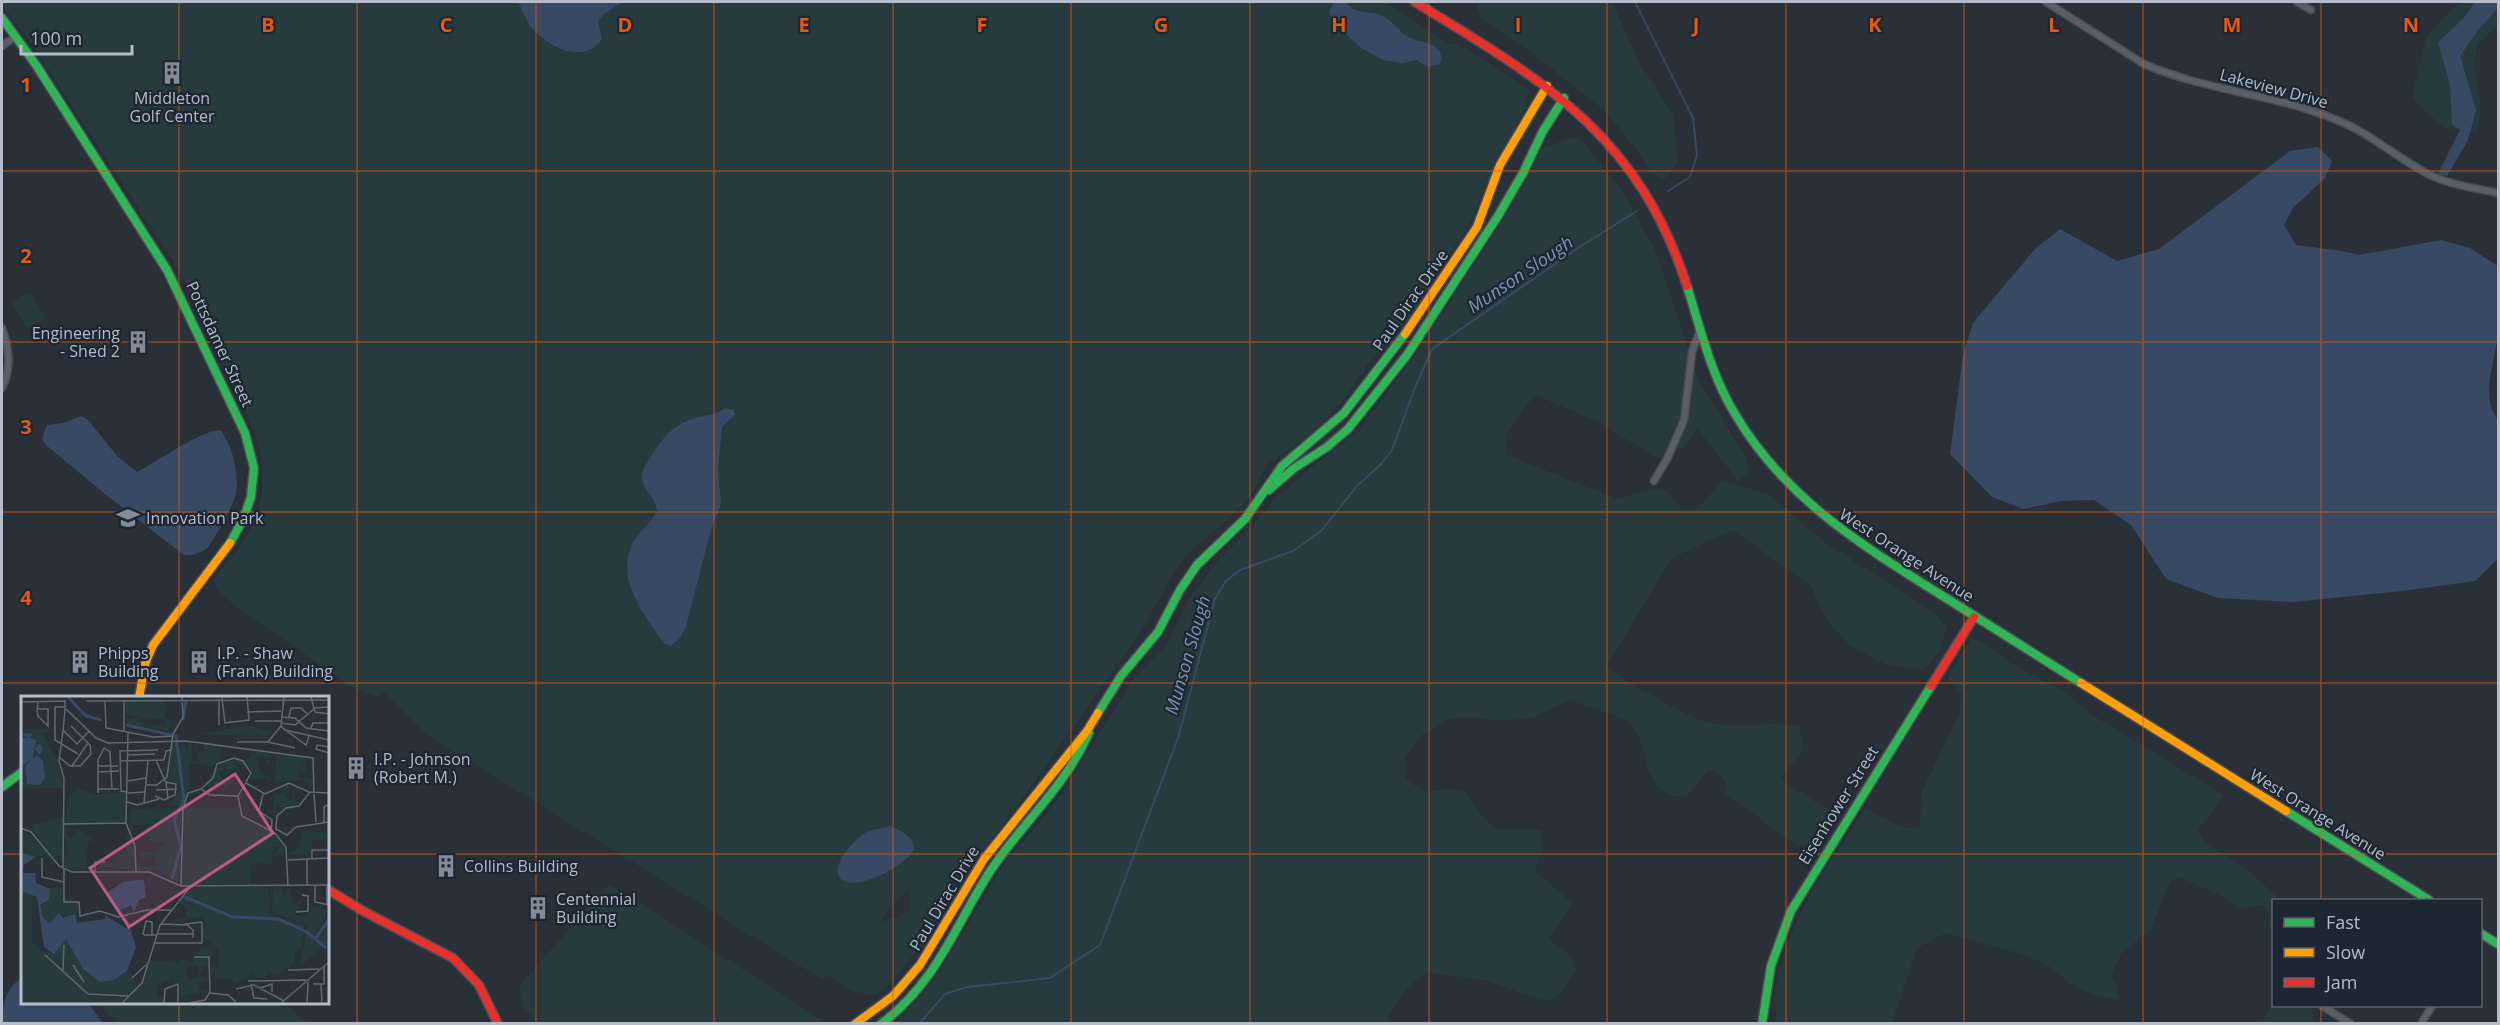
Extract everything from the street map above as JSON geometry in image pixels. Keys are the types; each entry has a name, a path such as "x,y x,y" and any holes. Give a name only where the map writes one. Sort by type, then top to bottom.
{"street":[{"name":"West Orange Avenue","path":"1415,2 1548,86 1588,120 1615,150 1652,202 1678,257 1711,363 1735,414 1762,453 1795,492 1856,542 2427,899"},
{"name":"Lakeview Drive","path":"2046,2 2135,59 2160,71 2307,109 2337,120 2430,175 2499,193"},
{"path":"2297,2 2311,10"},
{"name":"Pottsdamer Street","path":"2,18 16,36 171,276 245,433 251,452 254,480 244,519 154,645 143,670 139,696"},
{"path":"2,46 16,36"},
{"name":"Paul Dirac Drive","path":"881,1023 905,1006 923,986 992,869 1068,775 1094,722 1121,676 1158,632 1191,572 1204,557 1238,527 1282,466 1344,413 1435,295 1477,226 1500,165 1548,86"},
{"name":"Paul Dirac Drive","path":"1256,504 1285,476 1328,447 1348,429 1387,381 1426,328 1498,216 1523,173 1543,131 1564,98"},
{"path":"2,328 8,349 8,364 2,388"},
{"path":"1654,481 1684,420 1692,352 1701,330"},
{"name":"Eisenhower Street","path":"1762,1023 1768,972 1780,933 1791,911 1974,617"},
{"name":"Paul Dirac Drive","path":"855,1023 882,1005 912,976 984,859 1094,722"},
{"path":"2,787 21,773"},
{"path":"328,890 453,958 479,985 498,1023"},
{"path":"2482,934 2499,944"},
{"path":"2325,1007 2351,1023"},
{"path":"2421,1023 2431,1007"}],"green space":[{"path":"2,2 1384,2 1450,44 1458,44 1529,89 1525,110 1483,192 1471,221 1405,324 1370,361 1341,403 1312,433 1267,465 1247,502 1191,551 1176,568 1126,653 1006,821 959,880 921,946 887,987 872,996 853,991 827,975 823,980 423,732 384,692 379,697 351,687 221,595 214,583 215,578 244,541 260,506 262,469 259,443 181,273 26,35 2,6","holes":["909,888 909,909 900,917 878,922"]},
{"path":"1479,2 1612,2 1639,62 1673,114 1678,161 1668,176 1662,180 1650,172 1636,149 1605,111 1528,50 1481,19 1477,10"},
{"path":"2460,2 2498,2 2498,24 2477,44 2475,66 2481,104 2477,132 2445,128 2423,110 2412,97 2426,37"},
{"path":"1574,137 1584,143 1625,195 1658,256 1698,379 1744,454 1750,472 1738,481 1698,429 1682,448 1661,460 1594,420 1535,395 1518,416 1509,432 1506,448 1509,456 1618,499 1654,488 1667,491 1683,510 1698,509 1722,480 1769,495 1823,541 1937,615 1947,627 1940,651 1923,670 1885,664 1849,645 1826,619 1810,585 1732,530 1672,558 1606,667 1671,706 1707,722 1730,725 1799,726 1804,749 1780,779 1831,812 1830,827 1815,847 1798,846 1725,793 1725,780 1716,772 1708,771 1686,797 1671,795 1660,789 1648,769 1642,745 1631,724 1603,711 1570,700 1532,718 1495,721 1473,717 1449,719 1422,735 1405,757 1405,779 1425,792 1450,789 1466,792 1482,816 1495,829 1542,830 1543,850 1535,872 1572,902 1564,918 1548,939 1573,958 1576,970 1566,987 1550,1001 1488,981 1427,972 1407,988 1385,1023 894,1022 921,996 940,970 1005,862 1041,821 1066,787 1135,676 1166,646 1190,597 1217,562 1276,498 1359,431 1413,358 1508,212 1539,149"},
{"path":"30,292 46,318 27,329 12,303"},
{"path":"1971,639 1980,641 2009,662 2065,692 2092,715 2224,795 2198,830 2206,842 2251,873 2279,899 2272,899 2272,967 2270,966 2269,909 2261,905 2241,908 2180,877 2170,881 2151,929 2121,954 2111,976 2117,986 2120,1000 2079,989 2048,966 2033,959 1946,933 1917,948 1892,1023 1775,1023 1776,991 1780,967 1798,920 1823,873 1865,809 1903,828 1920,827 1921,793 1959,714 1962,694 1947,678"},
{"path":"609,884 825,1023 538,1023 521,1005 520,985"},
{"path":"100,1004 283,1004 309,1023 125,1023 110,1016"},
{"path":"2272,1007 2308,1007 2314,1011 2313,1023 2262,1023"}],"water":[{"path":"518,2 623,2 605,13 598,21 602,39 594,47 574,52 553,45 535,31 528,23"},
{"path":"1334,2 1346,2 1357,11 1384,16 1410,38 1433,45 1442,59 1439,64 1429,67 1416,60 1402,63 1383,60 1361,48 1331,20 1330,10"},
{"path":"2475,2 2498,2 2498,8 2479,29 2460,56 2476,110 2468,140 2447,176 2438,174 2460,130 2452,124 2450,85 2438,42 2463,19"},
{"path":"2318,147 2332,161 2325,178 2293,208 2284,225 2296,245 2359,255 2441,240 2470,248 2498,266 2499,325 2489,389 2492,410 2498,420 2498,559 2475,581 2293,602 2218,598 2166,579 2131,525 2094,500 2061,501 2024,509 1992,497 1950,454 1963,355 1973,323 2035,249 2060,229 2117,261 2159,249 2290,151"},
{"path":"725,408 734,410 735,415 722,427 718,469 721,504 711,530 686,626 681,637 671,646 665,644 649,623 635,598 627,571 632,545 657,511 643,483 642,472 670,431 683,423"},
{"path":"82,416 88,420 118,457 137,472 204,434 221,431 229,444 234,461 237,478 236,493 224,520 207,548 198,553 184,555 46,445 42,439 47,425 63,423"},
{"path":"890,826 903,832 912,841 914,849 909,855 892,869 869,880 848,882 841,879 838,867 845,853 856,840 867,832"},
{"path":"21,979 21,1004 89,1004 103,1023 2,1023 2,1010 8,992"}],"waterway":[{"name":"Munson Slough","path":"1635,2 1693,118 1697,155 1690,177 1668,191"},
{"name":"Munson Slough","path":"919,1024 945,994 967,987 1050,978 1100,945 1178,738 1215,599 1226,581 1240,570 1293,551 1321,531 1357,486 1381,464 1392,450 1432,349 1578,248 1637,211"}],"traffic: fast":[{"path":"2,18 36,65 167,270 245,433 254,468 251,497 243,520 230,543"},
{"path":"1269,490 1293,469 1327,447 1348,429 1407,355 1498,216 1523,173 1543,131 1564,98"},
{"path":"1687,286 1719,384 1735,414 1776,470 1825,516 1879,556 2081,683"},
{"path":"1098,713 1121,676 1158,632 1180,590 1197,565 1245,519 1282,466 1344,413 1405,334"},
{"path":"1762,1024 1771,966 1791,911 1931,686"},
{"path":"881,1024 901,1007 931,971 991,870 1056,788 1089,733"},
{"path":"2,787 21,773"},
{"path":"2286,811 2427,899"},
{"path":"2482,934 2498,944"}],"traffic: slow":[{"path":"1405,334 1477,227 1500,165 1547,86"},
{"path":"139,696 145,664 153,645 230,543"},
{"path":"2081,683 2286,811"},
{"path":"855,1024 893,996 920,965 984,859 1087,731 1098,713"}],"traffic: jam":[{"path":"1415,2 1505,58 1545,86 1581,117 1613,150 1642,189 1667,233 1687,286"},
{"path":"1931,686 1974,617"},
{"path":"328,890 363,911 453,958 479,985 498,1024"}],"place":[{"name":"Middleton Golf Center","path":"172,73"},
{"name":"Engineering - Shed 2","path":"138,342"},
{"name":"Innovation Park","path":"128,518"},
{"name":"Phipps Building","path":"80,662"},
{"name":"I.P. - Shaw (Frank) Building","path":"199,662"},
{"name":"I.P. - Johnson (Robert M.)","path":"356,768"},
{"name":"Collins Building","path":"446,866"},
{"name":"Centennial Building","path":"538,908"}]}
